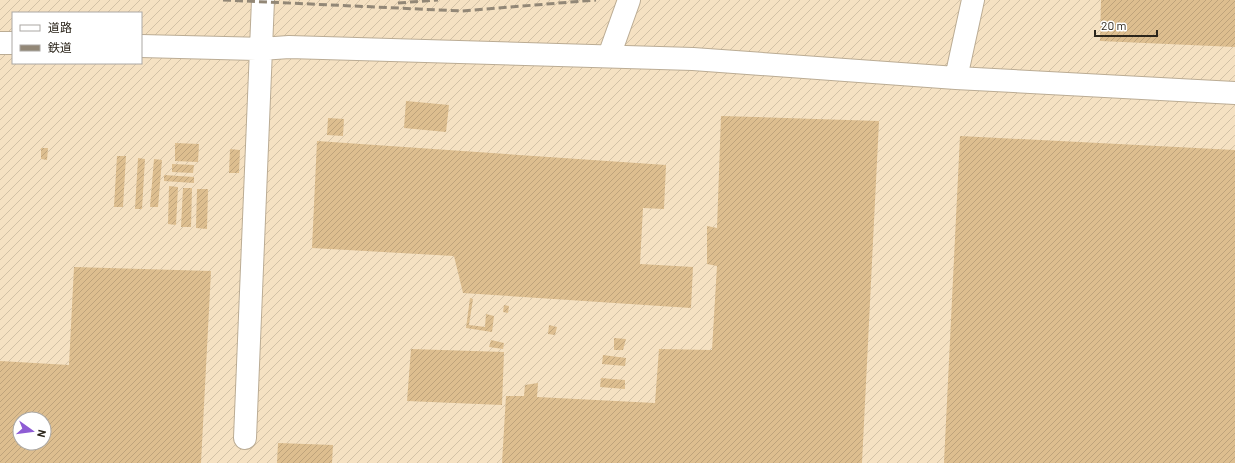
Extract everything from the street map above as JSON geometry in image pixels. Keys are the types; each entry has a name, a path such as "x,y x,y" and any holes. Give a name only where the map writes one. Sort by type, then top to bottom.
{"street":[{"path":"245,438 263,0"},
{"path":"610,56 629,0"},
{"path":"956,78 973,0"},
{"path":"0,43 12,43"},
{"path":"142,46 261,49 289,47 693,59 956,78 1235,93"}],"shaded area":[{"path":"0,0 1235,0 1235,463 0,463"}],"building":[{"path":"1101,0 1235,0 1235,47 1100,41"},
{"path":"406,101 449,105 446,132 404,128"},
{"path":"721,116 879,121 862,463 502,463 506,396 524,396 525,385 538,383 537,397 655,403 659,349 712,350 717,266 707,264 707,226 717,228"},
{"path":"328,118 344,119 343,136 327,135"},
{"path":"960,136 1235,150 1235,463 944,463"},
{"path":"317,141 666,165 664,209 643,208 640,264 693,267 691,308 463,293 454,256 312,248"},
{"path":"175,143 199,144 198,162 175,161"},
{"path":"41,148 48,148 47,160 41,159"},
{"path":"230,149 240,150 239,173 229,173"},
{"path":"117,156 126,156 123,207 114,207"},
{"path":"138,158 145,159 142,209 135,209"},
{"path":"154,159 162,160 158,207 150,207"},
{"path":"172,164 194,165 193,173 172,172"},
{"path":"164,175 194,177 194,183 164,181"},
{"path":"169,186 178,187 176,225 168,224"},
{"path":"183,188 192,188 191,227 181,227"},
{"path":"197,189 208,189 207,229 196,228"},
{"path":"74,267 211,271 201,463 0,463 0,361 69,365"},
{"path":"470,298 473,299 469,325 485,327 486,314 494,316 492,332 466,328"},
{"path":"504,305 509,306 508,313 503,312"},
{"path":"549,325 557,327 555,335 548,334"},
{"path":"614,338 626,339 623,350 614,350"},
{"path":"491,340 504,343 503,349 489,347"},
{"path":"411,349 504,352 502,405 407,401"},
{"path":"603,355 626,358 625,366 602,364"},
{"path":"601,378 625,380 625,389 600,387"},
{"path":"278,443 333,445 332,463 277,463"}],"railway":[{"path":"223,0 462,11 596,0"},
{"path":"398,3 438,0"}]}
